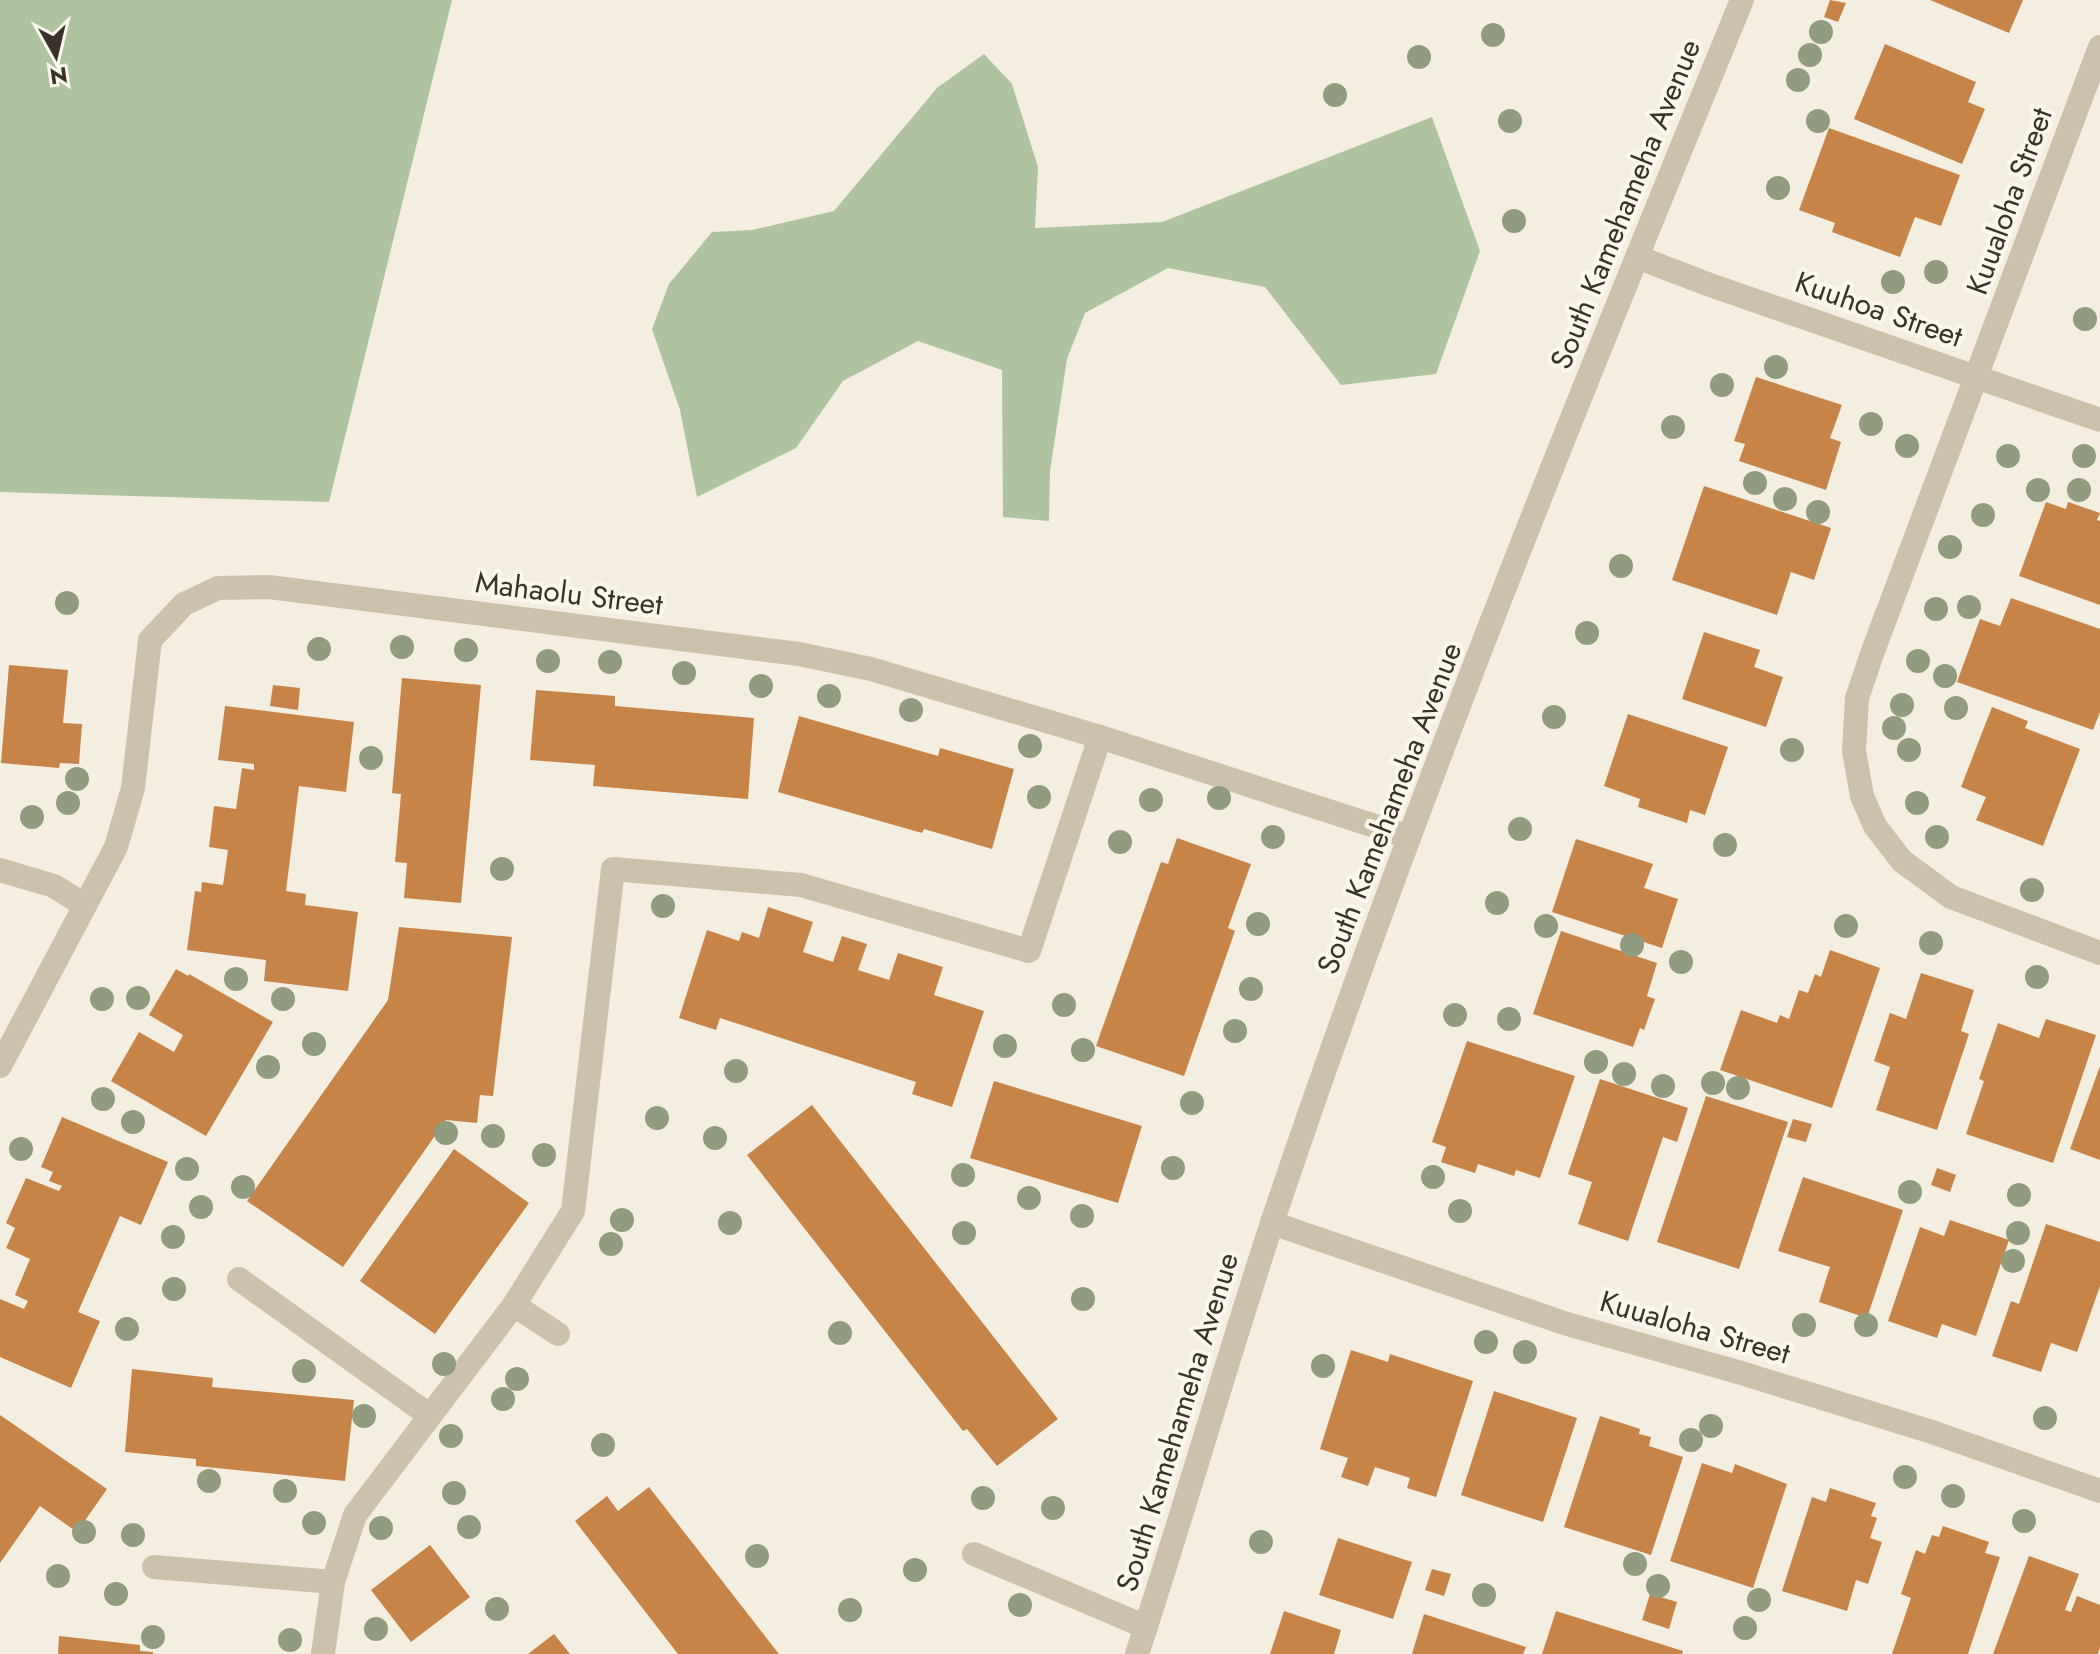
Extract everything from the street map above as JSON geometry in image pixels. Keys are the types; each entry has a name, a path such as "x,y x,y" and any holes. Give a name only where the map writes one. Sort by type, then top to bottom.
{"street":[{"name":"South Kamehameha Avenue","path":"1137,1654 1272,1223 1409,837 1637,257 1742,0"},
{"name":"Kuualoha Street","path":"2100,47 1857,698 1854,751 1862,796 1875,826 1902,861 1951,897 2100,953"},
{"name":"Kuuhoa Street","path":"1637,257 2100,420"},
{"name":"Mahaolu Street","path":"0,1066 116,847 133,788 150,640 184,604 218,588 269,587 799,654 871,669 1257,786 1409,837"},
{"path":"323,1654 333,1582 355,1515 514,1305 573,1211 613,869 801,885 1029,951 1100,737"},
{"path":"0,870 54,886 84,905"},
{"name":"Kuualoha Street","path":"1272,1223 1567,1324 1738,1372 1914,1427 2100,1491"},
{"path":"239,1279 429,1415"},
{"path":"514,1305 558,1334"},
{"path":"974,1554 1146,1627"},
{"path":"154,1567 333,1582"}],"green space":[{"path":"0,0 452,0 329,502 0,492"},
{"path":"984,54 1012,84 1038,167 1035,228 1162,222 1432,117 1480,251 1436,374 1341,385 1265,287 1168,268 1085,313 1067,359 1050,471 1049,521 1003,517 1002,370 918,341 843,381 796,448 697,497 680,410 652,329 669,284 712,232 752,230 834,211 937,88"}],"building":[{"path":"1830,0 1846,3 1838,22 1824,17"},
{"path":"1930,0 2023,0 2009,33"},
{"path":"1885,44 1976,82 1968,102 1985,109 1962,164 1854,119"},
{"path":"1829,128 1960,175 1941,226 1915,217 1900,257 1832,232 1835,223 1799,210"},
{"path":"1756,377 1842,405 1830,438 1841,442 1826,490 1739,461 1745,444 1734,441"},
{"path":"1704,486 1831,528 1814,580 1791,572 1777,615 1672,580"},
{"path":"2046,502 2066,509 2068,502 2100,513 2097,520 2100,521 2100,605 2019,576"},
{"path":"2011,598 2100,629 2100,712 2093,730 1957,682 1980,619 2000,626"},
{"path":"1704,632 1760,650 1754,667 1783,677 1766,727 1682,699"},
{"path":"9,665 68,670 63,723 82,724 79,764 60,763 59,768 1,763"},
{"path":"402,678 481,685 461,903 404,898 407,863 395,862 401,794 392,793"},
{"path":"273,685 300,688 298,710 270,706"},
{"path":"536,690 615,696 615,706 754,718 748,799 593,786 595,765 530,760"},
{"path":"225,706 354,722 346,792 299,786 286,891 306,894 305,905 358,912 348,991 264,981 266,960 187,950 195,891 201,892 202,882 223,885 228,850 209,847 214,806 236,809 242,768 254,770 254,764 218,760"},
{"path":"1992,707 2028,721 2025,728 2080,749 2043,846 1976,820 1986,797 1961,787"},
{"path":"1628,714 1728,747 1705,815 1690,810 1687,823 1638,807 1640,799 1604,786"},
{"path":"799,716 938,756 940,748 1014,769 992,849 924,829 922,833 778,792"},
{"path":"1177,838 1251,864 1228,928 1235,931 1184,1076 1096,1046 1161,862 1168,864"},
{"path":"1576,839 1653,864 1644,888 1678,899 1662,948 1552,912"},
{"path":"768,907 813,922 803,952 833,962 842,936 867,944 858,970 889,980 898,953 943,967 934,995 984,1011 952,1107 912,1094 916,1082 720,1018 716,1030 679,1018 707,930 739,941 742,932 759,938"},
{"path":"399,927 512,937 493,1096 480,1095 477,1123 446,1120 343,1267 247,1201 388,1000"},
{"path":"1561,931 1657,963 1647,996 1655,999 1644,1030 1640,1028 1633,1047 1533,1014"},
{"path":"1830,950 1880,968 1832,1108 1720,1070 1741,1010 1777,1023 1780,1015 1789,1019 1799,990 1808,993 1815,974 1821,977"},
{"path":"176,969 273,1022 206,1136 111,1081 139,1032 174,1052 183,1035 149,1015"},
{"path":"1921,973 1974,990 1961,1031 1969,1034 1937,1130 1876,1110 1890,1067 1874,1061 1890,1013 1906,1019"},
{"path":"2046,1019 2096,1035 2053,1163 1966,1134 1984,1081 1979,1079 1998,1023 2039,1038"},
{"path":"1467,1041 1575,1076 1540,1178 1516,1170 1514,1176 1478,1164 1475,1173 1441,1162 1446,1147 1432,1142"},
{"path":"2100,1066 2100,1160 2070,1149"},
{"path":"1600,1079 1688,1108 1677,1142 1663,1137 1628,1241 1578,1224 1592,1182 1568,1174"},
{"path":"994,1081 1142,1126 1118,1203 970,1158"},
{"path":"1706,1096 1788,1122 1739,1269 1657,1242"},
{"path":"812,1105 1058,1419 997,1466 967,1429 963,1431 747,1155"},
{"path":"62,1117 168,1162 141,1225 120,1216 78,1312 100,1321 71,1388 0,1357 0,1299 24,1309 28,1301 15,1295 30,1259 6,1248 15,1228 6,1223 26,1178 59,1191 62,1186 49,1181 53,1172 41,1167"},
{"path":"1793,1119 1812,1124 1806,1142 1787,1137"},
{"path":"454,1149 529,1203 435,1334 360,1281"},
{"path":"1937,1168 1956,1175 1950,1192 1931,1185"},
{"path":"1803,1177 1903,1210 1867,1318 1819,1302 1830,1267 1778,1251"},
{"path":"1950,1220 2009,1240 1976,1336 1942,1324 1937,1338 1888,1321 1920,1227 1944,1236"},
{"path":"2046,1224 2100,1242 2100,1286 2077,1352 2051,1343 2041,1372 1992,1356 2011,1301 2019,1304"},
{"path":"1351,1350 1388,1362 1390,1354 1473,1381 1436,1497 1407,1488 1410,1478 1375,1467 1368,1486 1341,1477 1348,1458 1320,1449"},
{"path":"132,1369 213,1378 212,1387 354,1400 345,1481 196,1466 196,1459 125,1452"},
{"path":"1494,1391 1577,1418 1543,1522 1461,1495"},
{"path":"0,1415 107,1489 77,1532 40,1506 0,1563"},
{"path":"1600,1416 1640,1429 1639,1434 1651,1437 1649,1446 1683,1457 1651,1555 1564,1527"},
{"path":"1702,1463 1732,1473 1735,1464 1787,1484 1753,1588 1670,1561"},
{"path":"649,1487 779,1654 678,1654 575,1521 607,1496 618,1511"},
{"path":"1830,1488 1876,1503 1871,1516 1877,1518 1870,1538 1882,1542 1868,1584 1856,1580 1847,1611 1782,1591 1812,1497 1826,1502"},
{"path":"1943,1526 1989,1542 1985,1553 2000,1557 1968,1654 1892,1654 1911,1598 1901,1594 1916,1550 1925,1554 1932,1535 1939,1537"},
{"path":"1338,1538 1412,1562 1393,1619 1319,1595"},
{"path":"430,1545 470,1597 411,1642 371,1590"},
{"path":"2029,1556 2079,1574 2065,1610 2071,1612 2077,1596 2100,1605 2098,1654 1993,1654"},
{"path":"1432,1569 1451,1574 1444,1596 1425,1590"},
{"path":"1650,1594 1677,1602 1669,1629 1642,1620"},
{"path":"1284,1611 1341,1630 1334,1654 1270,1654"},
{"path":"1556,1611 1683,1651 1682,1654 1542,1654"},
{"path":"1424,1614 1526,1647 1523,1654 1412,1654"},
{"path":"554,1634 570,1654 528,1654"},
{"path":"59,1636 140,1645 140,1651 153,1654 58,1654"}]}
